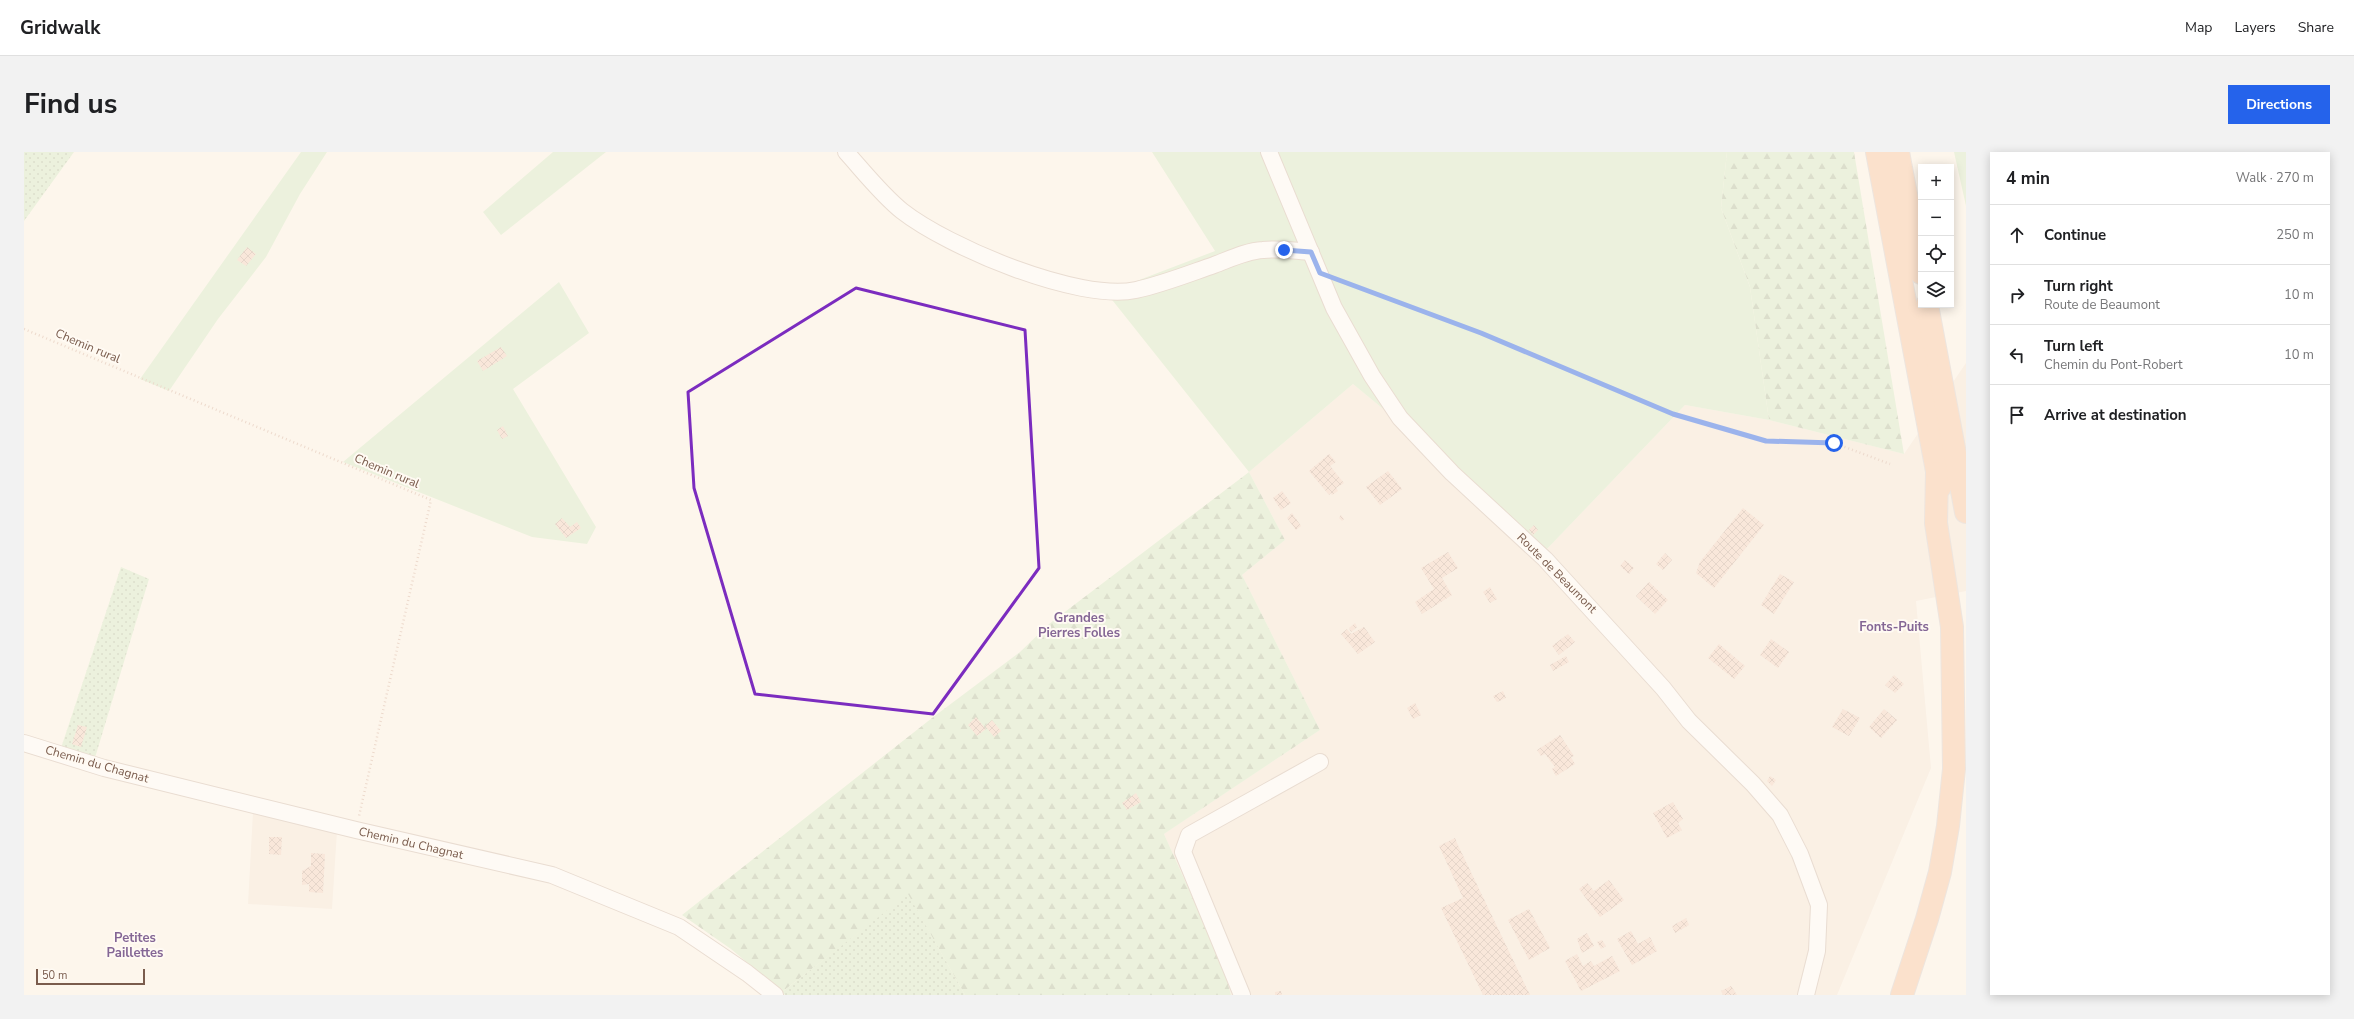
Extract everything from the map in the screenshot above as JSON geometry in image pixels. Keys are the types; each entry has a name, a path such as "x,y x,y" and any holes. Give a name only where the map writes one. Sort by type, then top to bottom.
{"highway":[{"path":"1877,152 1966,630"},
{"path":"1898,152 1921,272"},
{"path":"1928,308 1966,512"},
{"path":"1902,995 1927,919 1940,872 1948,826 1954,769 1952,627 1936,523 1937,472"}],"street":[{"path":"846,152 902,211 920,223 962,247 1026,273 1058,282 1116,292 1135,290 1178,278 1241,254 1263,250 1311,252"},
{"name":"Route de Beaumont","path":"1269,152 1334,308 1372,376 1400,418 1452,473 1545,559 1663,688 1689,721 1753,784 1780,815 1800,854 1818,905 1817,951 1806,995"},
{"name":"Chemin du Chagnat","path":"24,743 104,768 356,830 552,875 679,927 747,973 775,995"},
{"path":"1242,995 1183,852 1189,836 1320,762"}],"path":[{"path":"1320,273 1481,333 1673,414 1766,441 1834,443 1890,464"},
{"name":"Chemin rural","path":"24,329 431,500 356,830"}],"highlighted area":[{"path":"856,288 1025,330 1039,568 933,714 755,694 694,488 688,392"}],"shaded area":[{"path":"1966,363 1966,591 1916,601 1931,768 1837,995 1231,995 1222,963 1164,834 1320,730 1242,575 1285,540 1249,472 1353,384 1458,471 1545,551 1685,405 1769,420 1904,454"},
{"path":"253,812 337,831 332,909 248,904"}],"green space":[{"path":"24,152 74,152 24,221"},
{"path":"301,152 327,152 300,194 266,257 218,319 169,391 140,379"},
{"path":"553,152 606,152 501,235 483,212"},
{"path":"1152,152 1727,152 1721,208 1750,287 1769,420 1685,405 1545,551 1458,471 1353,384 1249,472 1109,296 1134,282 1215,251"},
{"path":"1727,152 1854,152 1904,454 1769,420 1750,287 1721,208"},
{"path":"1954,152 1966,152 1966,206"},
{"path":"559,282 589,333 513,389 596,527 587,544 532,537 343,462"},
{"path":"1249,472 1285,540 1242,575 1320,730 1164,834 1222,963 1231,995 965,995 908,895 782,992 731,949 682,915 932,718 1020,652 1049,624"},
{"path":"121,567 149,579 94,761 60,751"},
{"path":"908,894 965,995 785,995 782,992"}],"building":[{"path":"247,247 256,254 246,266 237,260"},
{"path":"501,347 507,356 483,371 477,361"},
{"path":"503,426 508,436 502,439 497,430"},
{"path":"1329,454 1336,462 1330,466 1344,483 1336,488 1338,491 1332,495 1331,493 1329,495 1309,471"},
{"path":"1388,471 1402,489 1380,505 1366,487"},
{"path":"1282,491 1291,503 1281,510 1273,498"},
{"path":"1743,508 1764,525 1714,588 1696,573 1700,562"},
{"path":"1292,513 1301,526 1296,530 1287,518"},
{"path":"1341,515 1344,519 1342,521 1339,518"},
{"path":"562,518 570,527 577,522 581,528 566,538 555,524"},
{"path":"1534,525 1538,530 1533,535 1529,530"},
{"path":"1448,552 1458,568 1442,578 1452,595 1422,614 1415,602 1434,589 1421,568"},
{"path":"1665,553 1672,560 1663,570 1656,564"},
{"path":"1625,560 1634,568 1629,574 1620,566"},
{"path":"1780,574 1794,582 1774,614 1761,605"},
{"path":"1649,582 1668,600 1655,614 1636,596"},
{"path":"1490,587 1497,599 1490,603 1483,592"},
{"path":"1355,623 1357,627 1351,632 1349,628"},
{"path":"1364,627 1375,642 1358,654 1341,634 1347,629 1351,634"},
{"path":"1568,634 1575,642 1559,655 1552,646"},
{"path":"1771,639 1789,652 1778,668 1760,655"},
{"path":"1719,644 1745,666 1734,679 1708,658"},
{"path":"1566,656 1569,662 1553,671 1550,665"},
{"path":"1894,675 1904,684 1895,693 1885,685"},
{"path":"1503,691 1506,698 1497,702 1493,696"},
{"path":"1415,703 1421,715 1413,719 1407,708"},
{"path":"1843,709 1860,718 1849,736 1832,727"},
{"path":"1884,709 1897,720 1881,738 1869,727"},
{"path":"976,717 986,729 977,736 968,725"},
{"path":"992,720 1001,731 994,737 985,726"},
{"path":"78,725 87,727 81,747 72,744"},
{"path":"1560,735 1574,756 1571,757 1575,764 1556,776 1552,769 1555,767 1545,754 1541,756 1537,750"},
{"path":"1770,776 1776,780 1772,786 1767,781"},
{"path":"1136,793 1141,802 1127,810 1122,803"},
{"path":"1673,802 1683,819 1678,823 1682,830 1667,838 1653,813"},
{"path":"269,837 282,837 281,855 269,854"},
{"path":"1455,838 1530,995 1483,995 1441,908 1463,898 1439,846"},
{"path":"311,853 325,854 323,893 309,892 309,884 302,885 302,871 311,866"},
{"path":"1609,880 1624,900 1600,917 1579,889 1587,883 1594,891"},
{"path":"1529,909 1550,948 1529,960 1508,920"},
{"path":"1686,918 1689,925 1675,933 1672,926"},
{"path":"1631,931 1638,944 1650,937 1657,951 1632,965 1617,939"},
{"path":"1587,933 1594,946 1582,953 1577,939"},
{"path":"1602,940 1606,946 1601,949 1597,942"},
{"path":"1577,954 1583,966 1591,961 1594,966 1612,956 1620,971 1581,991 1565,961"},
{"path":"1731,986 1737,995 1723,995 1721,991"},
{"path":"1281,991 1282,995 1275,995 1275,992"}],"district":[{"name":"Grandes Pierres Folles","path":"1079,624"},
{"name":"Fonts-Puits","path":"1894,626"},
{"name":"Petites Paillettes","path":"135,944"}],"route":[{"path":"1284,250 1311,252 1320,273 1481,333 1673,414 1766,441 1834,443"}]}
